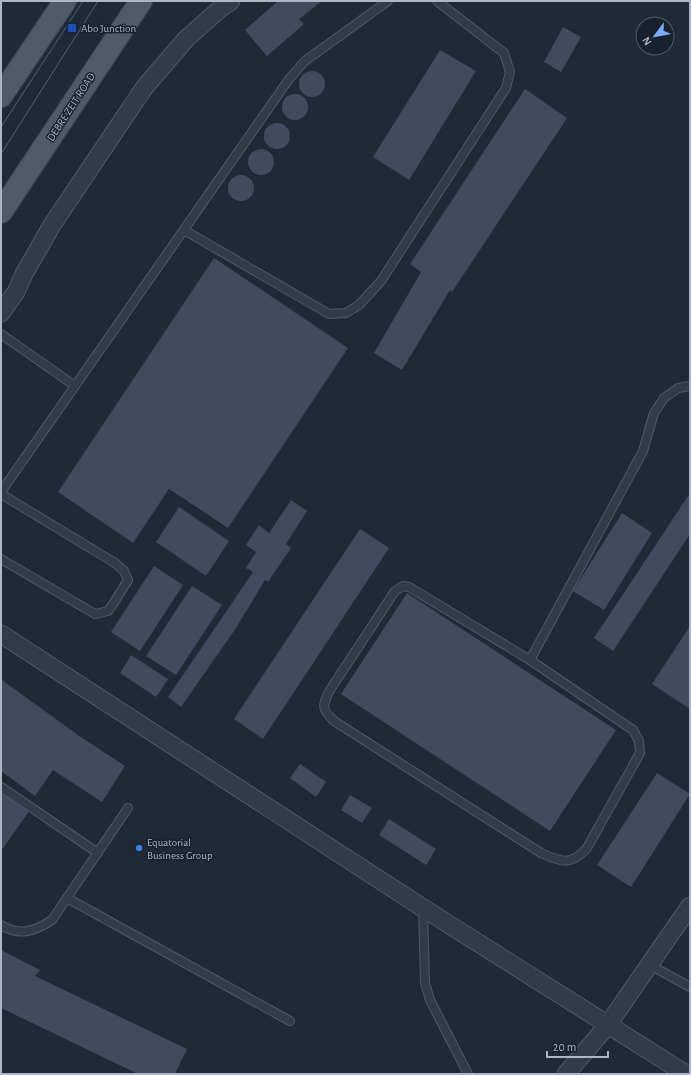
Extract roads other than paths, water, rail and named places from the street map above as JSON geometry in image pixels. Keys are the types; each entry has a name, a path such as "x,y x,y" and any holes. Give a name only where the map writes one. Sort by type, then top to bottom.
{"main road":[{"path":"1,96 65,1"},
{"name":"DEBRE ZEIT ROAD","path":"1,212 140,1"}],"street":[{"path":"1,313 16,292 24,274 52,225 144,88 186,39 222,7 231,1"},
{"path":"1,634 423,908 607,1026 686,1074"},
{"path":"566,1074 607,1026 690,906"}],"lane":[{"path":"1,559 95,614 108,611 114,604 128,580 124,571 115,563 1,493 289,79 305,61 388,1"},
{"path":"184,230 329,314 346,312 359,305 381,281 506,88 510,72 504,53 437,1"},
{"path":"1,334 74,386"},
{"path":"530,660 643,451 654,413 664,398 678,388 690,386"},
{"path":"402,586 409,587 530,660 633,730 639,741 640,753 587,848 579,857 569,860 557,860 541,853 334,721 325,712 323,703 330,690 395,591 402,586"},
{"path":"1,787 98,853"},
{"path":"1,925 8,929 24,932 39,929 52,920 128,808"},
{"path":"67,898 290,1021"},
{"path":"423,908 425,983 430,1000 468,1074"},
{"path":"650,964 690,987"}],"tram line":[{"path":"1,127 83,1"},
{"path":"1,154 98,1"}],"place":[{"name":"Abo Junction","path":"72,28"},
{"name":"Equatorial Business Group","path":"139,848"}]}
